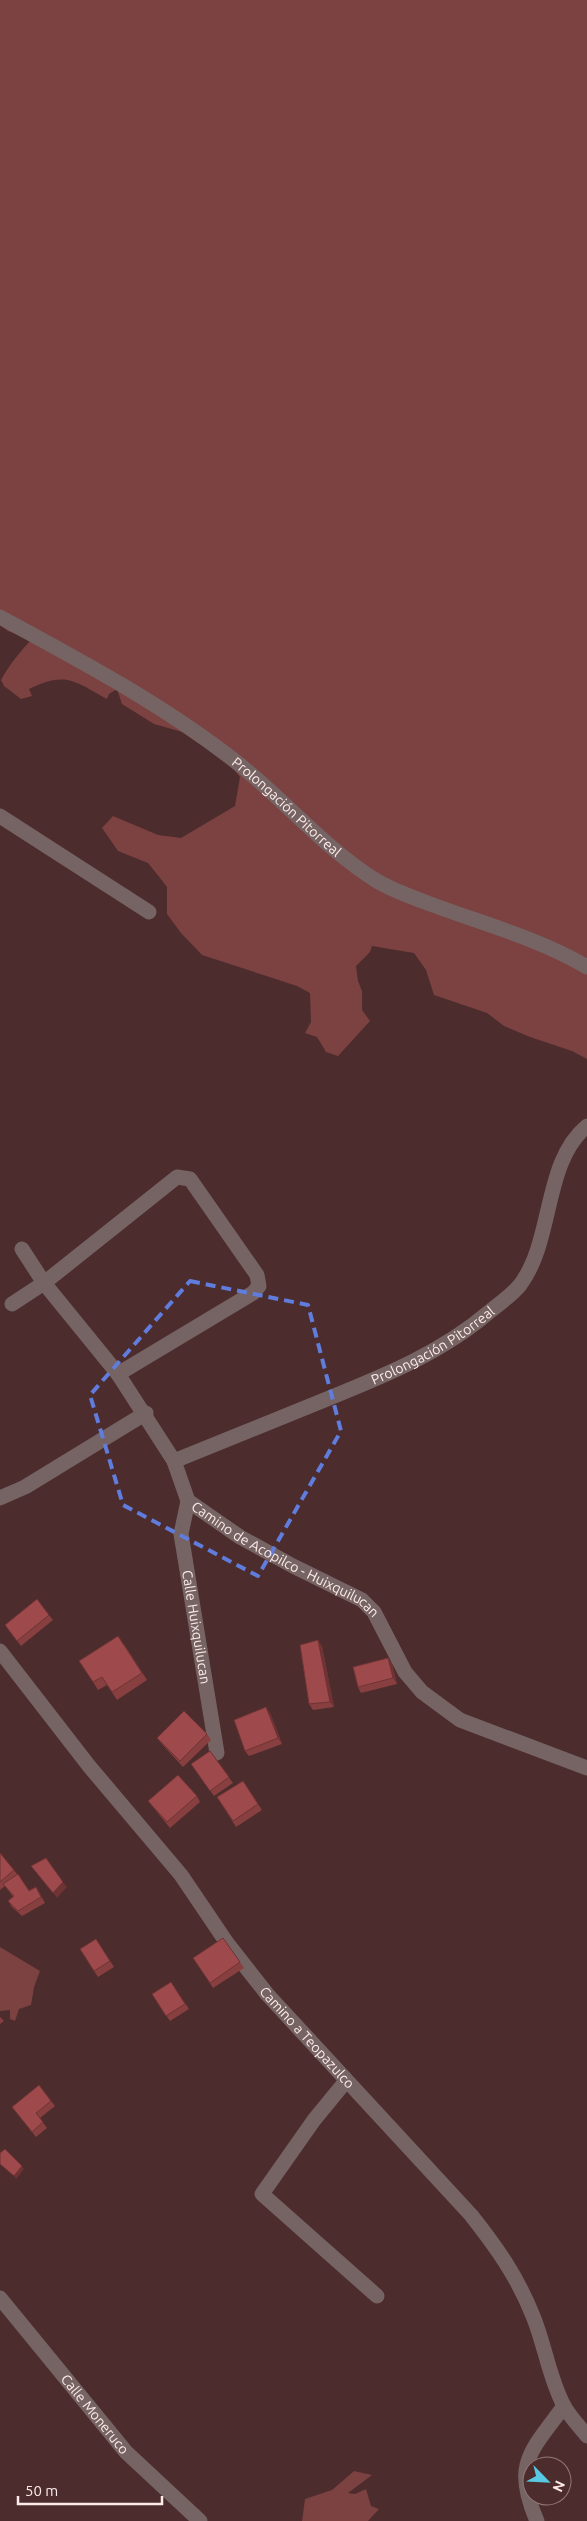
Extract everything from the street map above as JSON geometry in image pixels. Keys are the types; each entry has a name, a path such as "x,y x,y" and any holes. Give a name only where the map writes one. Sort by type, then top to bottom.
{"street":[{"name":"Prolongación Pitorreal","path":"0,617 108,675 170,714 240,765 352,864 379,882 405,894 546,947 587,967"},
{"path":"0,816 149,912"},
{"name":"Prolongación Pitorreal","path":"174,1461 391,1372 435,1351 478,1322 520,1286 534,1263 560,1170 578,1134 587,1126"},
{"path":"12,1304 44,1283 177,1177 184,1176 194,1183 257,1275 260,1286 253,1293 122,1372"},
{"name":"Camino de Acopilco - Huixquilucan","path":"22,1249 44,1283 122,1372 174,1461 188,1501 247,1540 293,1566 362,1600 374,1612 405,1672 422,1692 460,1720 587,1768"},
{"path":"0,1498 25,1487 146,1413"},
{"name":"Calle Huixquilucan","path":"188,1501 181,1534 217,1753"},
{"name":"Camino a Teopazulco","path":"0,1651 89,1766 181,1875 248,1969 346,2081 471,2215 510,2266 534,2318 545,2356 564,2406 587,2436"},
{"path":"346,2081 314,2120 262,2194 377,2296"},
{"name":"Calle Moneruco","path":"0,2298 126,2452 200,2521"},
{"path":"537,2521 527,2500 525,2486 527,2460 532,2450 564,2406"}],"highlighted area":[{"path":"190,1281 308,1305 341,1431 258,1576 123,1505 90,1395"}],"shaded area":[{"path":"0,0 587,0 587,1059 572,1051 504,1026 487,1013 434,995 426,970 414,953 372,946 370,952 356,966 358,981 362,991 362,1010 370,1021 338,1056 326,1052 317,1037 305,1033 311,1022 310,993 297,986 202,955 181,933 167,914 167,887 160,878 148,863 118,851 102,828 113,816 158,835 181,838 235,806 240,777 232,767 193,735 154,724 122,704 117,689 109,694 107,699 70,680 52,680 29,689 32,696 21,699 4,686 1,680 14,659 31,640 8,631 0,625"},
{"path":"0,1947 40,1971 34,1987 31,2005 19,2009 15,2021 10,2019 10,2010 0,2011"},
{"path":"354,2471 372,2475 348,2493 355,2494 366,2489 371,2506 379,2509 368,2521 302,2521 305,2499 332,2490"}],"building":[{"path":"37,1599 49,1615 17,1641 5,1625"},
{"path":"118,1636 142,1673 112,1692 102,1677 93,1682 79,1661"},
{"path":"318,1640 330,1702 309,1704 300,1645"},
{"path":"388,1658 393,1678 358,1687 353,1667"},
{"path":"266,1707 278,1738 245,1751 234,1720"},
{"path":"184,1711 207,1734 180,1761 157,1738"},
{"path":"210,1751 229,1777 210,1791 191,1764"},
{"path":"178,1775 197,1796 167,1822 148,1801"},
{"path":"243,1781 258,1804 233,1821 217,1797"},
{"path":"0,1853 14,1870 0,1882"},
{"path":"46,1858 63,1882 53,1893 31,1866"},
{"path":"18,1874 29,1891 36,1887 41,1897 18,1911 8,1901 14,1896 3,1884"},
{"path":"223,1938 240,1962 210,1983 193,1958"},
{"path":"96,1939 110,1961 94,1971 80,1949"},
{"path":"171,1982 185,2004 166,2016 152,1994"},
{"path":"39,2085 51,2101 36,2113 43,2122 32,2132 12,2107"},
{"path":"5,2149 22,2166 14,2176 0,2164 0,2153"}]}
